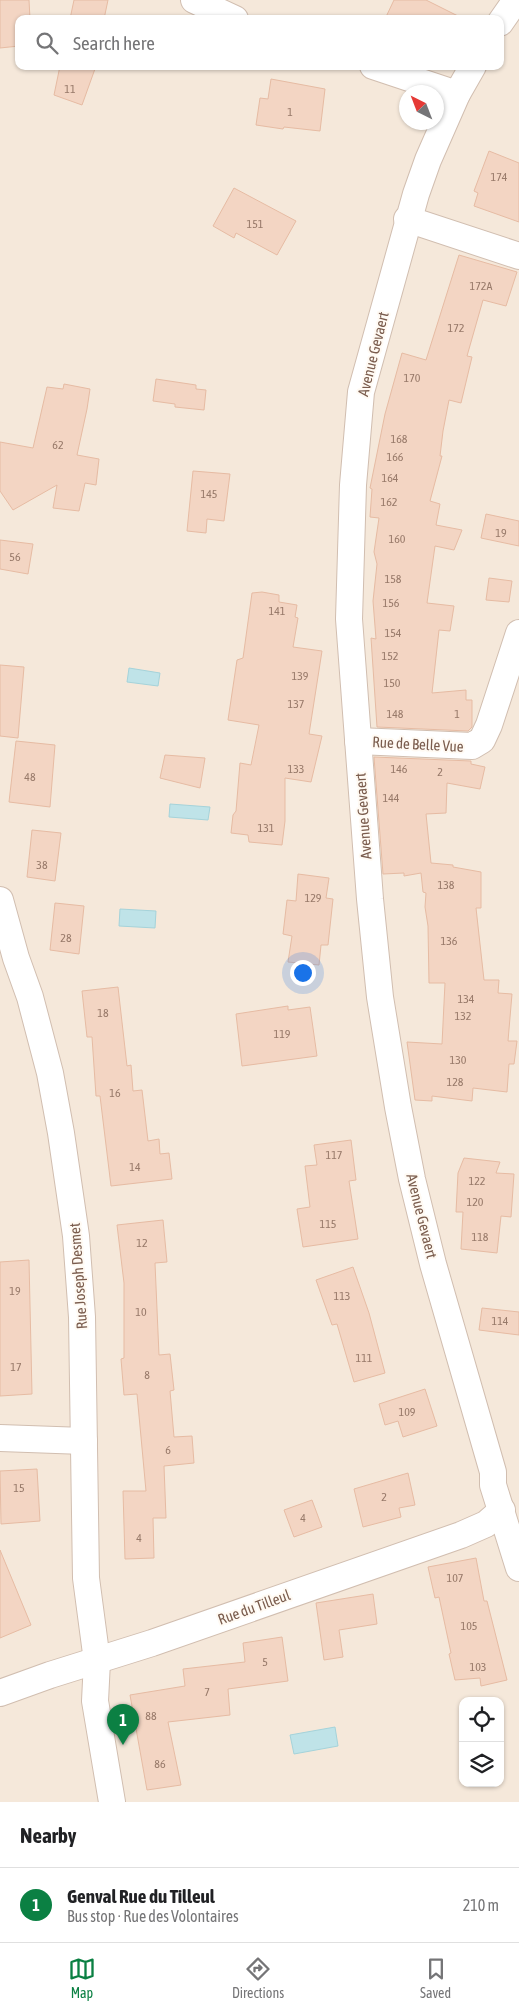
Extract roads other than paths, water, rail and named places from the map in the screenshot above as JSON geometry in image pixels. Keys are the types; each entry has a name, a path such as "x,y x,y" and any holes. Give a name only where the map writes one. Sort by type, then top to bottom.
{"street":[{"path":"194,0 226,15"},
{"path":"504,17 516,0"},
{"path":"385,70 457,94"},
{"name":"Avenue Gevaert","path":"471,70 457,94 428,160 407,219 361,392 352,501 349,619 370,899 380,997 398,1107 412,1179 433,1264 493,1472 493,1485 519,1568"},
{"path":"407,219 519,256"},
{"name":"Rue de Belle Vue","path":"358,741 472,746 482,740 492,717 519,633"},
{"name":"Rue Joseph Desmet","path":"0,900 6,938 50,1073 75,1226 82,1317 86,1578 97,1661 95,1701 112,1802"},
{"path":"0,1438 84,1441"},
{"name":"Rue du Tilleul","path":"0,1693 461,1535 486,1524 502,1510"}],"water":[{"path":"129,668 160,673 158,686 127,682"},
{"path":"170,804 210,807 208,820 169,817"},
{"path":"120,909 156,911 155,928 119,926"},
{"path":"335,1727 338,1746 294,1754 290,1735"}],"place":[{"name":"Genval Rue du Tilleul","path":"123,1745"}]}
